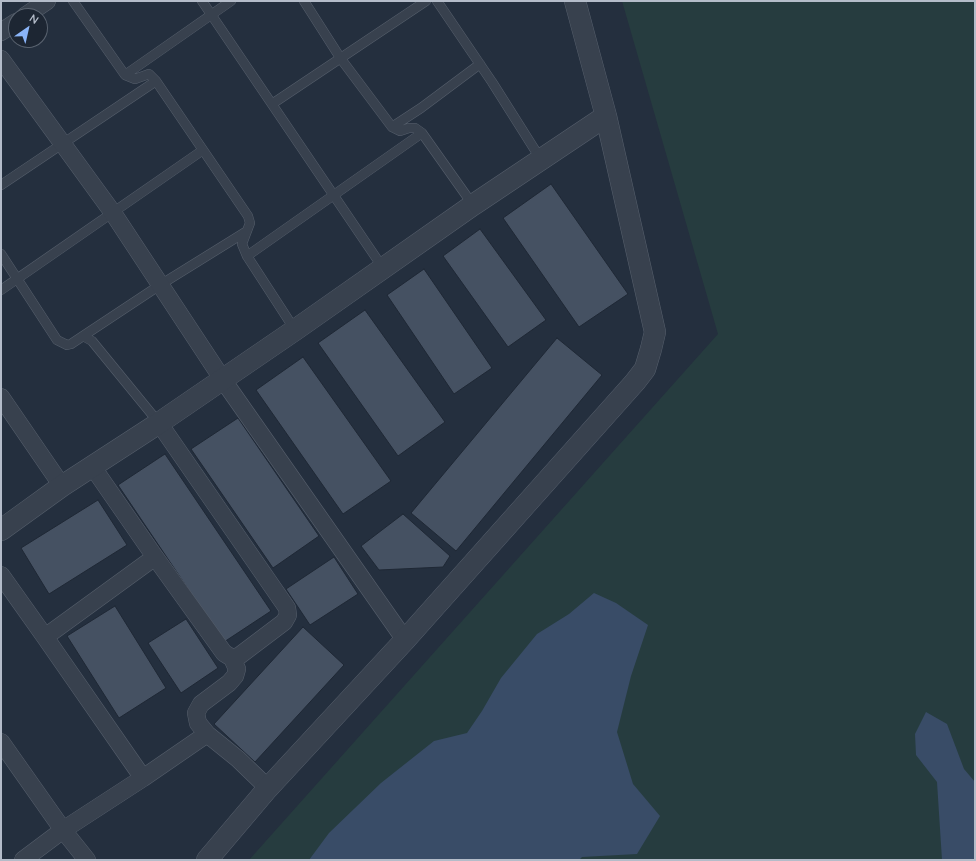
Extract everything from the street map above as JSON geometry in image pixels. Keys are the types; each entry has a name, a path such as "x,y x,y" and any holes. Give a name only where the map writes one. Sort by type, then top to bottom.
{"street":[{"path":"37,8 47,1"},
{"path":"207,860 268,788 405,640 645,369 655,332 606,116 575,1"},
{"path":"1,59 113,213 223,380 405,640"},
{"path":"1,530 62,486 223,380 540,158 606,116"},
{"path":"1,397 62,486"},
{"path":"159,422 287,608 288,615 284,622 239,656 232,658"},
{"path":"92,466 224,653 232,658 237,669 235,676 230,683 201,704 196,713 198,723 207,734 238,759 268,788"},
{"path":"45,637 155,557"},
{"path":"1,575 143,778"},
{"path":"23,860 63,830 207,734"},
{"path":"1,742 63,830 87,860"}],"lane":[{"path":"73,1 125,75 135,79 149,74 156,81 248,216 250,223 242,244 247,256 295,330"},
{"path":"202,1 383,268"},
{"path":"125,75 231,1"},
{"path":"304,1 341,59 392,127 400,131 408,128 415,128 422,133 473,205"},
{"path":"272,104 426,1"},
{"path":"437,1 480,64 540,158"},
{"path":"392,127 421,108 480,64"},
{"path":"1,184 156,81"},
{"path":"247,256 422,133"},
{"path":"1,290 203,150"},
{"path":"1,254 57,340 67,345 71,344 160,285 247,231"},
{"path":"83,336 92,340 159,422"}],"green space":[{"path":"622,1 975,1 975,860 249,860 718,334"}],"water":[{"path":"594,593 616,603 648,625 631,676 617,732 633,784 660,816 637,854 582,857 579,860 309,860 329,833 381,783 434,741 467,733 501,678 537,634 569,614"},
{"path":"926,712 947,724 964,769 975,782 975,860 942,860 937,782 916,755 915,734"}],"building":[{"path":"551,184 628,294 579,327 503,218"},
{"path":"480,229 546,320 508,347 443,256"},
{"path":"424,269 492,368 454,394 387,295"},
{"path":"365,310 445,422 398,456 318,343"},
{"path":"557,338 602,375 456,551 411,513"},
{"path":"303,357 391,481 343,514 256,390"},
{"path":"238,418 319,536 273,568 191,449"},
{"path":"165,454 271,611 224,642 118,485"},
{"path":"98,500 127,545 49,594 21,548"},
{"path":"403,514 450,556 443,567 379,570 361,546"},
{"path":"334,557 358,594 310,625 286,589"},
{"path":"115,606 166,688 119,718 67,636"},
{"path":"186,619 218,668 181,693 148,643"},
{"path":"303,627 344,665 255,762 214,724"}]}
